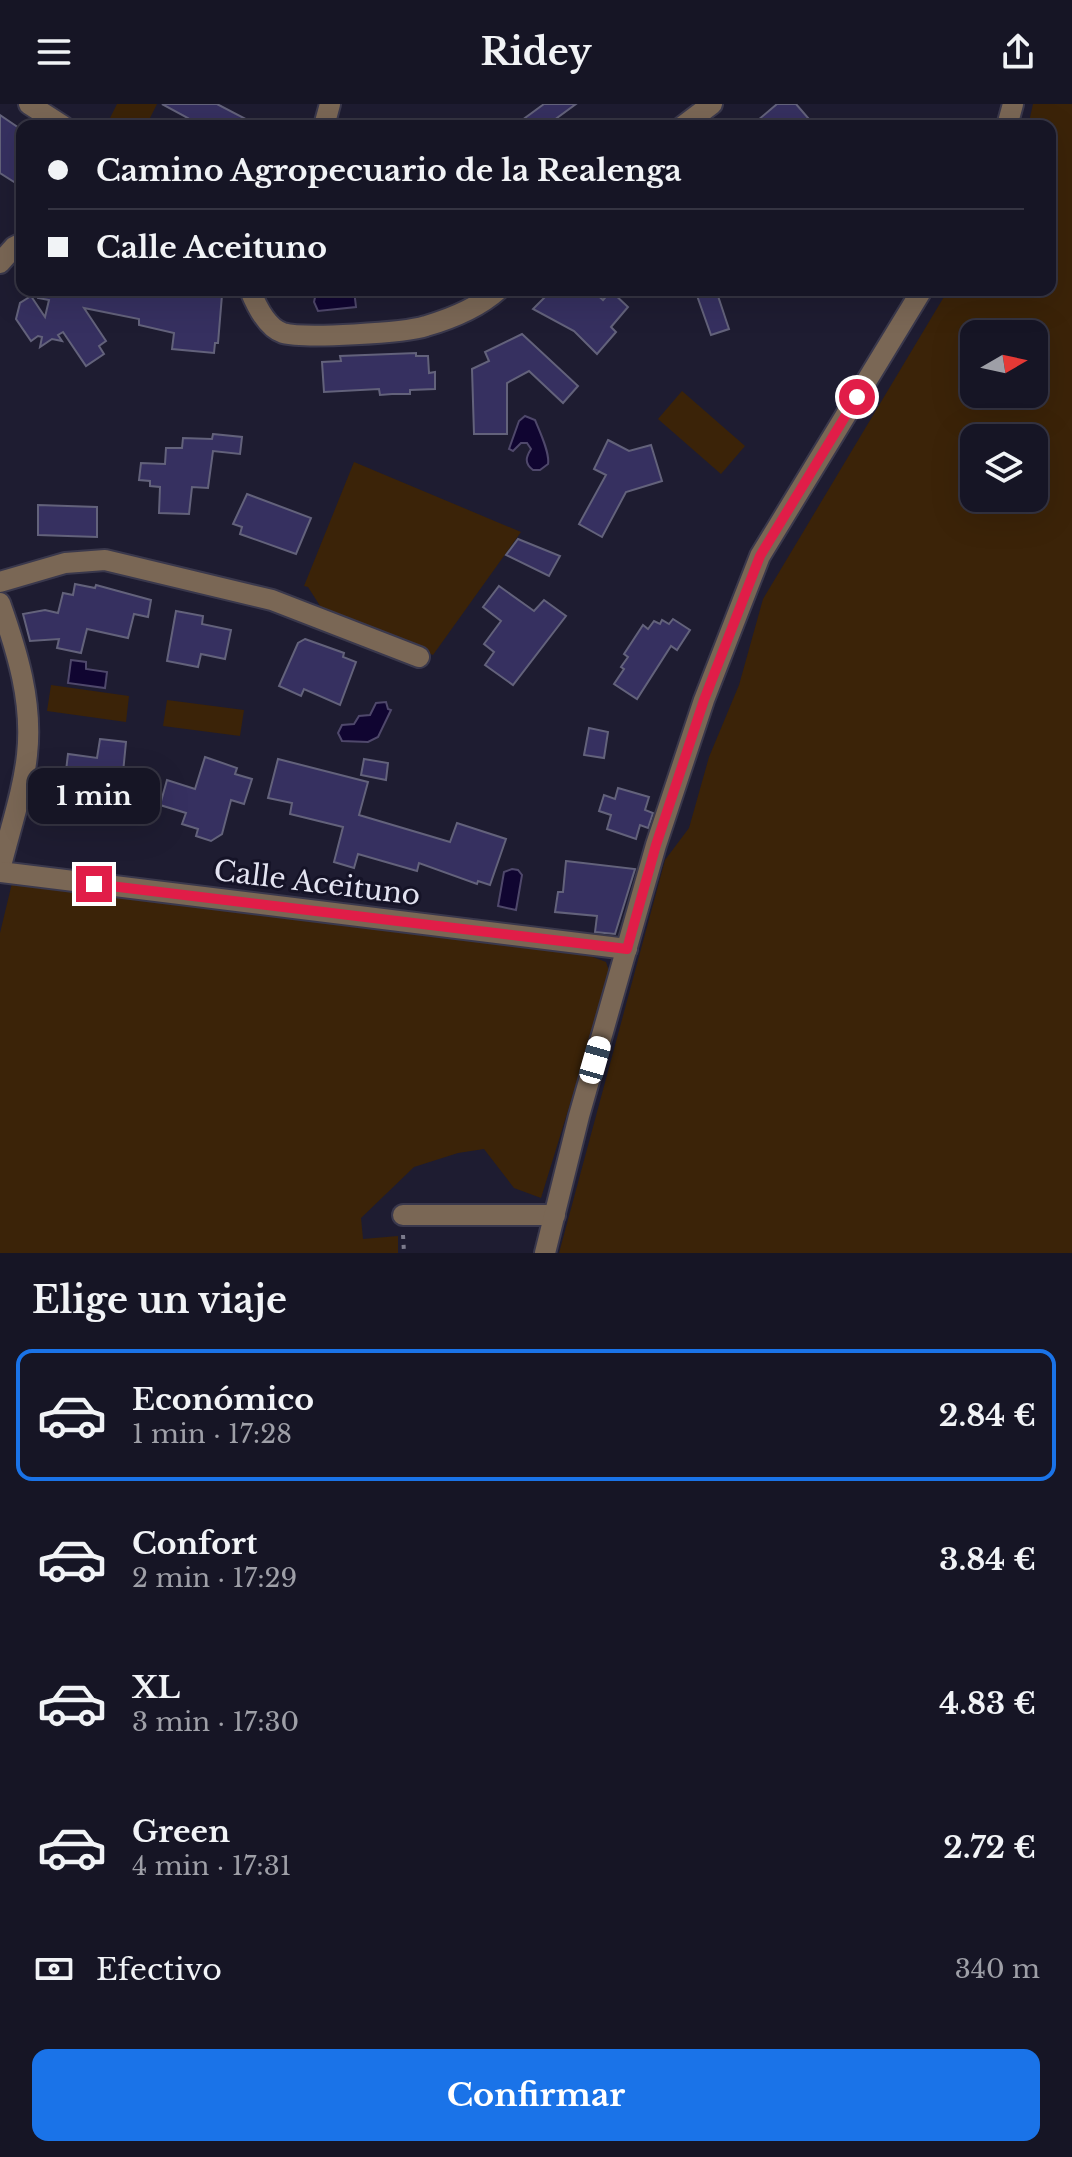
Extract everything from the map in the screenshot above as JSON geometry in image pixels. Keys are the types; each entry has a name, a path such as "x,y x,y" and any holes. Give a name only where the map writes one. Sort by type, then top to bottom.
{"street":[{"path":"29,104 54,120"},
{"path":"691,120 712,104"},
{"path":"0,263 16,246"},
{"path":"252,296 258,310 281,332 312,336 422,328 453,317 488,296"},
{"path":"545,1253 579,1116 656,845 704,700 760,556 918,296"},
{"path":"0,582 65,563 105,560 272,600 419,657"},
{"path":"0,603 18,655 27,710 27,755 0,871"},
{"name":"Calle Aceituno","path":"0,871 627,949"},
{"path":"403,1215 555,1215"}],"shaded area":[{"path":"117,104 157,104 149,120 109,120"},
{"path":"1033,104 1072,104 1072,1253 559,1253 665,860 689,828 709,757 739,685 763,599 944,296 1056,296 1056,120 1029,120"},
{"path":"315,296 355,296 356,307 318,311"},
{"path":"682,391 745,446 721,474 658,419"},
{"path":"525,416 535,420 546,448 548,464 540,470 533,470 528,465 527,457 531,449 527,443 521,443 513,451 509,449 519,421"},
{"path":"354,462 521,532 433,655 322,609 308,587 304,586"},
{"path":"71,660 86,662 86,669 107,672 105,688 68,683"},
{"path":"51,685 129,696 126,722 47,711"},
{"path":"167,700 244,710 240,736 163,726"},
{"path":"386,702 391,710 378,737 368,742 342,741 338,733 342,725 354,724 359,716 370,715 376,703"},
{"path":"512,869 522,875 516,910 498,906 504,872"},
{"path":"12,883 585,954 606,962 610,974 541,1198 514,1188 484,1149 458,1153 414,1167 361,1218 363,1239 398,1236 398,1253 0,1253 0,933"}],"building":[{"path":"162,104 217,104 248,120 187,120"},
{"path":"544,104 576,104 554,120 522,120"},
{"path":"777,104 796,104 810,120 758,120"},
{"path":"0,115 16,126 16,183 0,173"},
{"path":"31,296 45,317 49,300 38,298 222,296 218,343 215,343 214,353 172,349 174,333 139,325 139,319 84,308 106,341 99,346 104,354 86,366 63,332 58,335 62,341 52,339 40,347 42,337 31,341 16,319 20,303"},
{"path":"546,296 599,296 603,300 607,296 616,296 628,307 611,327 616,332 597,354 574,331 533,309"},
{"path":"697,296 718,296 729,329 711,335"},
{"path":"522,334 578,386 563,403 529,371 507,383 507,434 474,434 472,369 489,361 485,352"},
{"path":"416,353 416,356 428,356 429,373 435,372 435,389 380,395 379,389 324,392 322,362 341,361 340,356"},
{"path":"213,434 242,437 240,454 213,451 208,488 192,487 189,514 159,513 160,487 150,486 150,481 139,480 141,463 165,464 166,448 182,448 183,438 212,439"},
{"path":"608,440 629,451 651,445 662,481 626,492 602,537 579,524 606,475 594,469"},
{"path":"247,494 311,518 296,554 240,534 242,527 233,524"},
{"path":"38,505 97,507 97,537 38,535"},
{"path":"518,539 560,556 549,576 506,555"},
{"path":"75,584 95,588 96,585 151,600 148,617 134,614 128,638 87,629 81,653 57,648 59,639 30,641 23,614 45,610 58,613 63,593 73,595"},
{"path":"499,586 534,611 544,600 566,616 513,685 485,665 494,652 484,644 501,621 483,607"},
{"path":"176,611 203,616 202,624 231,630 225,659 201,654 198,667 167,661"},
{"path":"673,619 690,630 677,650 671,646 637,699 614,684 628,657 624,654 643,625 648,629 654,621 660,624 662,620 669,624"},
{"path":"305,639 344,653 343,657 356,662 340,705 304,689 301,696 279,686 298,643"},
{"path":"589,728 608,732 604,758 584,755"},
{"path":"100,739 126,742 120,803 99,800 101,784 65,779 68,754 97,758"},
{"path":"205,757 237,768 235,774 252,779 244,804 231,800 222,834 211,841 196,836 198,829 182,824 186,813 160,805 167,780 195,789"},
{"path":"278,759 368,782 359,815 450,842 457,823 506,839 490,885 478,881 477,884 419,863 417,871 358,854 354,868 334,862 343,827 290,814 292,803 268,798"},
{"path":"364,759 388,763 386,780 361,775"},
{"path":"618,788 649,797 645,810 653,813 648,828 640,825 636,839 607,829 611,815 599,811 604,795 615,799"},
{"path":"566,861 635,869 615,934 595,932 597,916 555,912 558,892 563,892"}],"route":[{"path":"94,884 627,949 656,845 704,700 760,556 857,397"}]}
